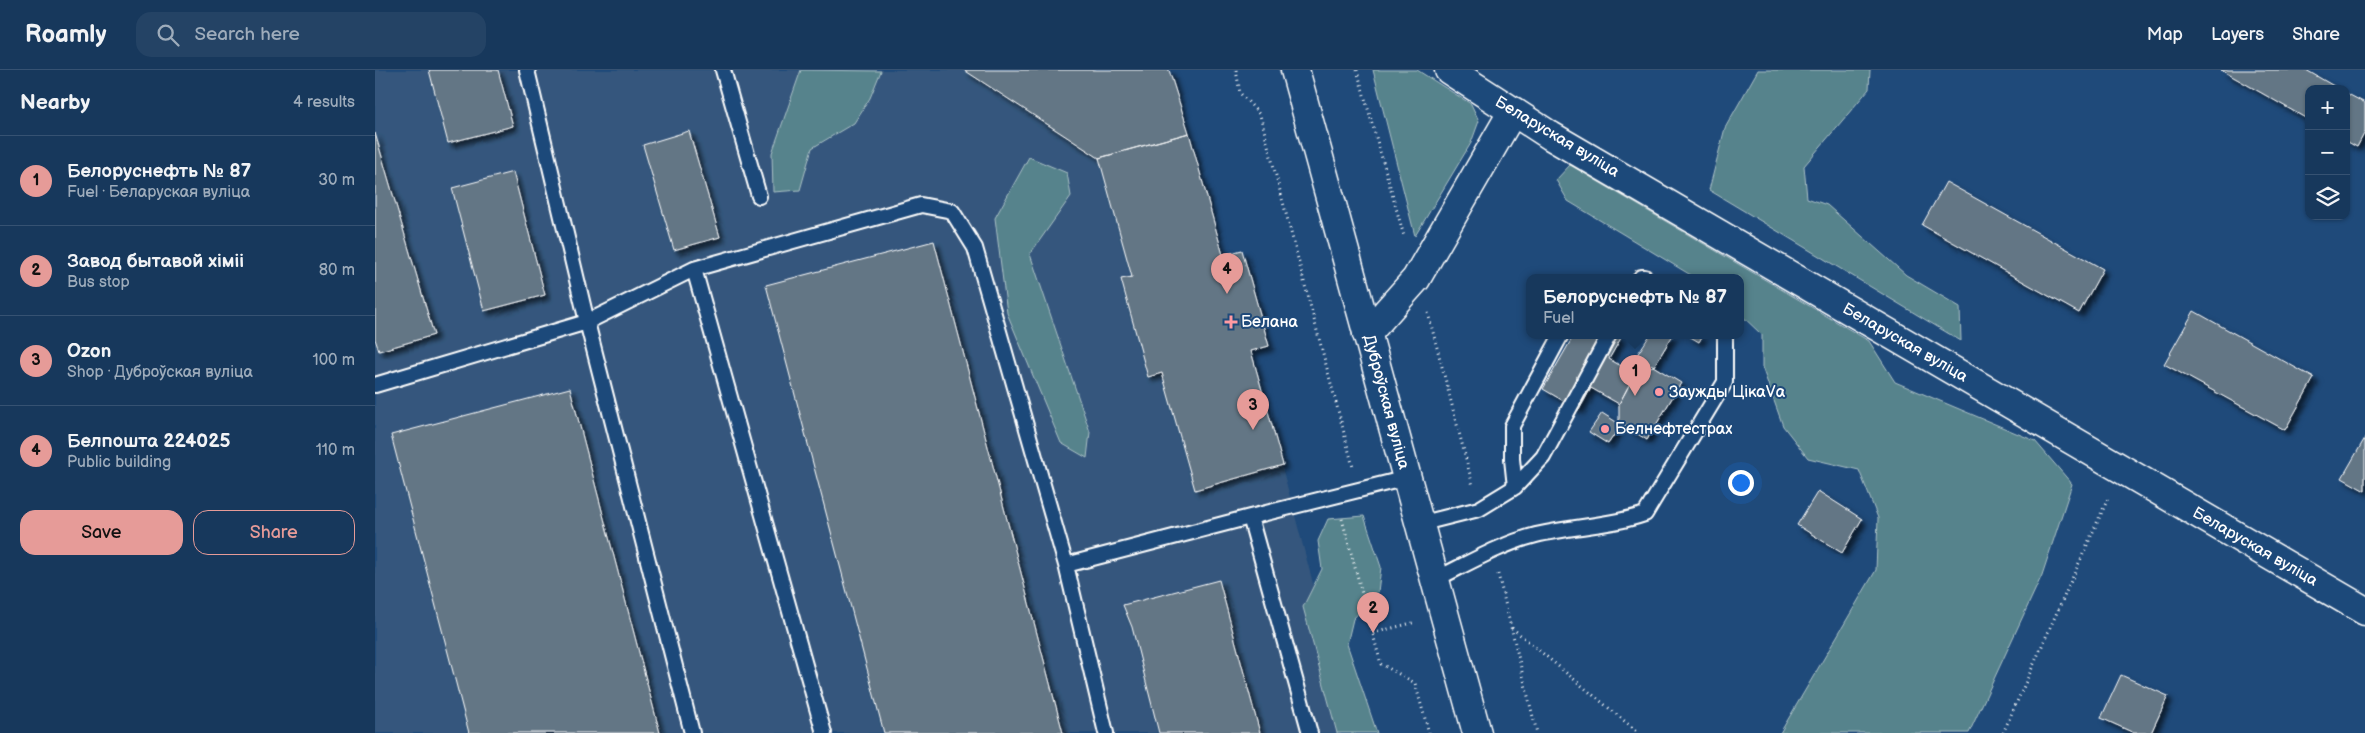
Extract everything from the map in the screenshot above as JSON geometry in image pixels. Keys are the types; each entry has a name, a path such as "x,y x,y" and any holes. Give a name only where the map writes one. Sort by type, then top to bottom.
{"street":[{"name":"Дуброўская вуліца","path":"1295,70 1477,733"},
{"name":"Беларуская вуліца","path":"1449,70 1513,111 2121,470 2365,610"},
{"path":"1367,334 1416,280 1513,111"}],"lane":[{"path":"527,70 587,322 692,733"},
{"path":"723,70 759,196"},
{"path":"375,385 587,322 694,269 921,205 952,210 975,248 1066,565 1106,733"},
{"path":"694,269 824,733"},
{"path":"1515,486 1512,459 1512,426 1559,339"},
{"path":"1419,524 1479,509 1515,486 1543,457 1607,339"},
{"path":"1435,580 1493,552 1536,536 1626,520 1645,514 1725,382 1725,339"},
{"path":"1066,565 1359,488 1407,478"},
{"path":"1250,517 1310,733"}],"path":[{"path":"1235,70 1241,93 1260,115 1359,488 1342,519 1381,664 1415,683 1429,733"},
{"path":"1357,70 1416,280 1431,324 1479,509"},
{"path":"2003,733 2121,470"},
{"path":"1493,552 1537,733"},
{"path":"1373,633 1444,614"},
{"path":"1512,627 1639,733"}],"shaded area":[{"path":"375,70 1169,70 1223,255 1242,250 1269,346 1251,351 1353,733 375,733"}],"green space":[{"path":"801,70 881,71 870,98 854,123 812,148 800,190 773,192 772,153"},
{"path":"1373,70 1417,70 1471,104 1479,121 1471,143 1415,236"},
{"path":"1758,70 1870,70 1869,89 1804,166 1807,198 1827,205 1906,275 1960,307 1961,341 1709,190 1725,128"},
{"path":"1029,157 1067,173 1071,196 1030,254 1090,432 1087,458 1061,443 1007,313 995,218"},
{"path":"1570,165 1869,341 1895,382 2035,441 2072,484 2042,575 1969,733 1780,733 1876,570 1878,518 1859,470 1808,458 1783,426 1762,367 1762,335 1744,318 1744,274 1689,274 1568,201 1556,180"},
{"path":"1364,516 1381,567 1378,592 1353,619 1347,644 1377,733 1337,733 1303,607 1322,569 1318,541 1328,519"}],"building":[{"path":"429,70 498,70 513,126 448,143"},
{"path":"964,70 1169,70 1189,133 1099,158"},
{"path":"2221,70 2306,70 2332,85 2305,85 2305,118"},
{"path":"2350,95 2365,103 2365,132 2357,147 2350,143"},
{"path":"689,131 720,237 674,250 643,145"},
{"path":"375,133 434,335 379,351 375,339"},
{"path":"1189,133 1223,255 1242,250 1269,346 1251,351 1283,465 1195,490 1162,373 1148,377 1121,279 1132,277 1099,158"},
{"path":"513,172 545,295 484,311 452,188"},
{"path":"1946,182 2103,269 2079,313 1922,225"},
{"path":"934,241 1063,733 884,733 766,285"},
{"path":"2194,311 2314,378 2285,430 2164,364"},
{"path":"1572,339 1620,339 1609,359 1635,374 1619,404 1591,388 1579,410 1543,389"},
{"path":"1647,339 1671,339 1654,366 1637,355"},
{"path":"1653,366 1681,383 1647,440 1619,422 1619,404 1635,374"},
{"path":"570,388 660,733 469,733 391,435"},
{"name":"Белнефтестрах","path":"1602,413 1621,425 1608,444 1589,432"},
{"path":"2365,438 2365,491 2342,478"},
{"path":"1818,491 1862,519 1842,553 1797,525"},
{"path":"1219,580 1260,733 1159,733 1132,627 1123,605"},
{"path":"2121,675 2168,696 2151,733 2134,733 2101,718"}],"place":[{"name":"Белпошта 224025","path":"1227,294"},
{"name":"Белана","path":"1231,322"},
{"name":"Заужды ЦікаVа","path":"1659,392"},
{"name":"Белоруснефть № 87","path":"1635,396"},
{"name":"Белнефтестрах","path":"1605,429"},
{"name":"Ozon","path":"1253,430"},
{"name":"Завод бытавой хіміі","path":"1373,633"}]}
